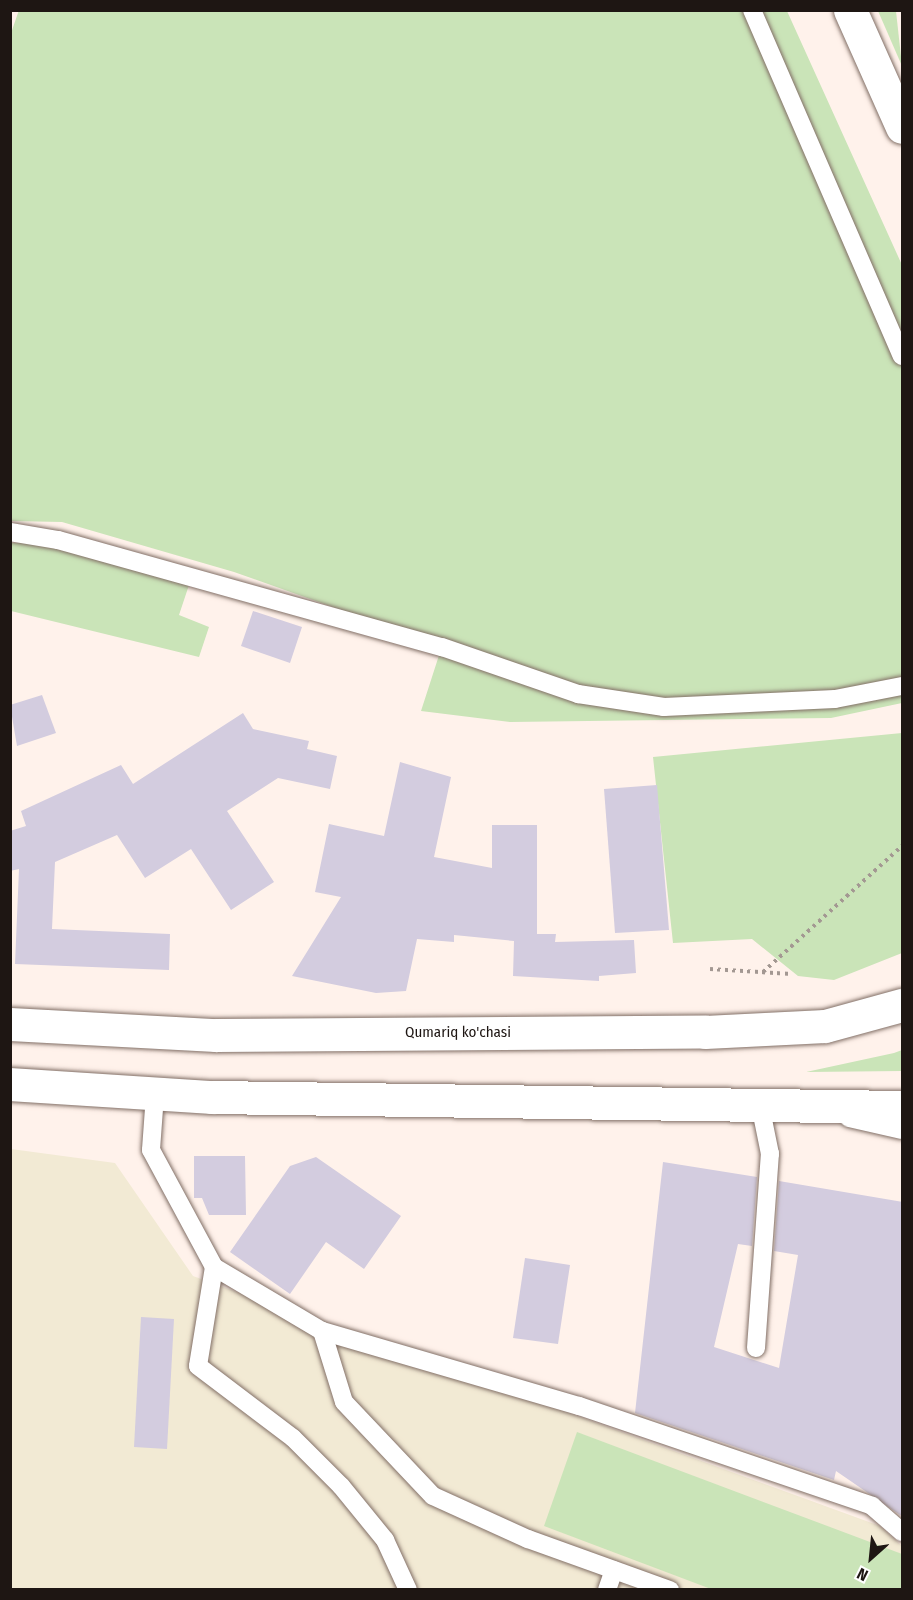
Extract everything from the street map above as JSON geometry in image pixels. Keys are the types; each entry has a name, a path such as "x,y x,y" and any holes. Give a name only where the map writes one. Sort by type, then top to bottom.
{"main road":[{"path":"850,10 903,127"},
{"name":"Qumariq ko'chasi","path":"10,1024 216,1035 705,1032 825,1026 903,1005"},
{"path":"10,1084 154,1095 774,1105 902,1113"}],"lane":[{"path":"752,10 903,356"},
{"path":"10,532 58,540 442,647 578,694 664,707 835,699 903,686"},
{"path":"154,1095 151,1150 214,1267 322,1330 579,1406 872,1506 903,1532"},
{"path":"756,1348 774,1105"},
{"path":"214,1267 198,1366 293,1438 340,1486 385,1540 408,1590"},
{"path":"322,1330 344,1402 433,1496 614,1570 670,1590"},
{"path":"607,1590 614,1570"}],"path":[{"path":"763,972 903,846"},
{"path":"710,969 792,974"}],"shaded area":[{"path":"11,1149 115,1163 193,1276 880,1526 902,1546 902,1589 11,1590"}],"green space":[{"path":"19,10 787,11 902,265 902,703 831,718 510,722 421,711 442,646 234,572 62,522 11,521 10,36"},
{"path":"878,11 896,11 902,66"},
{"path":"11,543 43,543 189,585 179,615 209,627 199,657 11,611"},
{"path":"902,733 902,953 834,980 798,976 752,939 673,943 653,757"},
{"path":"902,1050 902,1071 806,1072 894,1053"},
{"path":"577,1432 902,1554 902,1589 711,1589 544,1526"}],"building":[{"path":"253,611 302,627 290,663 241,646"},
{"path":"42,695 56,733 17,746 10,705"},
{"path":"243,713 253,729 309,741 307,749 337,756 330,789 278,778 227,811 274,882 231,910 191,849 145,878 117,835 55,862 52,929 170,934 169,970 15,964 19,869 10,871 10,831 26,826 21,811 121,765 133,784"},
{"path":"400,762 451,777 434,857 492,868 492,825 537,825 537,934 556,934 555,942 634,940 636,973 599,976 599,981 513,976 514,941 454,935 454,942 417,939 406,991 376,993 292,976 341,897 315,892 329,824 384,836"},
{"path":"657,785 669,930 615,933 604,789"},
{"path":"194,1156 245,1156 246,1215 209,1215 202,1198 194,1198"},
{"path":"316,1157 401,1216 364,1269 326,1242 290,1294 230,1252 290,1166"},
{"path":"663,1162 757,1177 752,1246 738,1244 714,1347 779,1368 798,1255 774,1251 779,1181 903,1202 903,1517 836,1471 834,1480 635,1413"},
{"path":"525,1258 570,1265 558,1344 513,1338"},
{"path":"141,1317 174,1319 167,1449 134,1447"}]}
